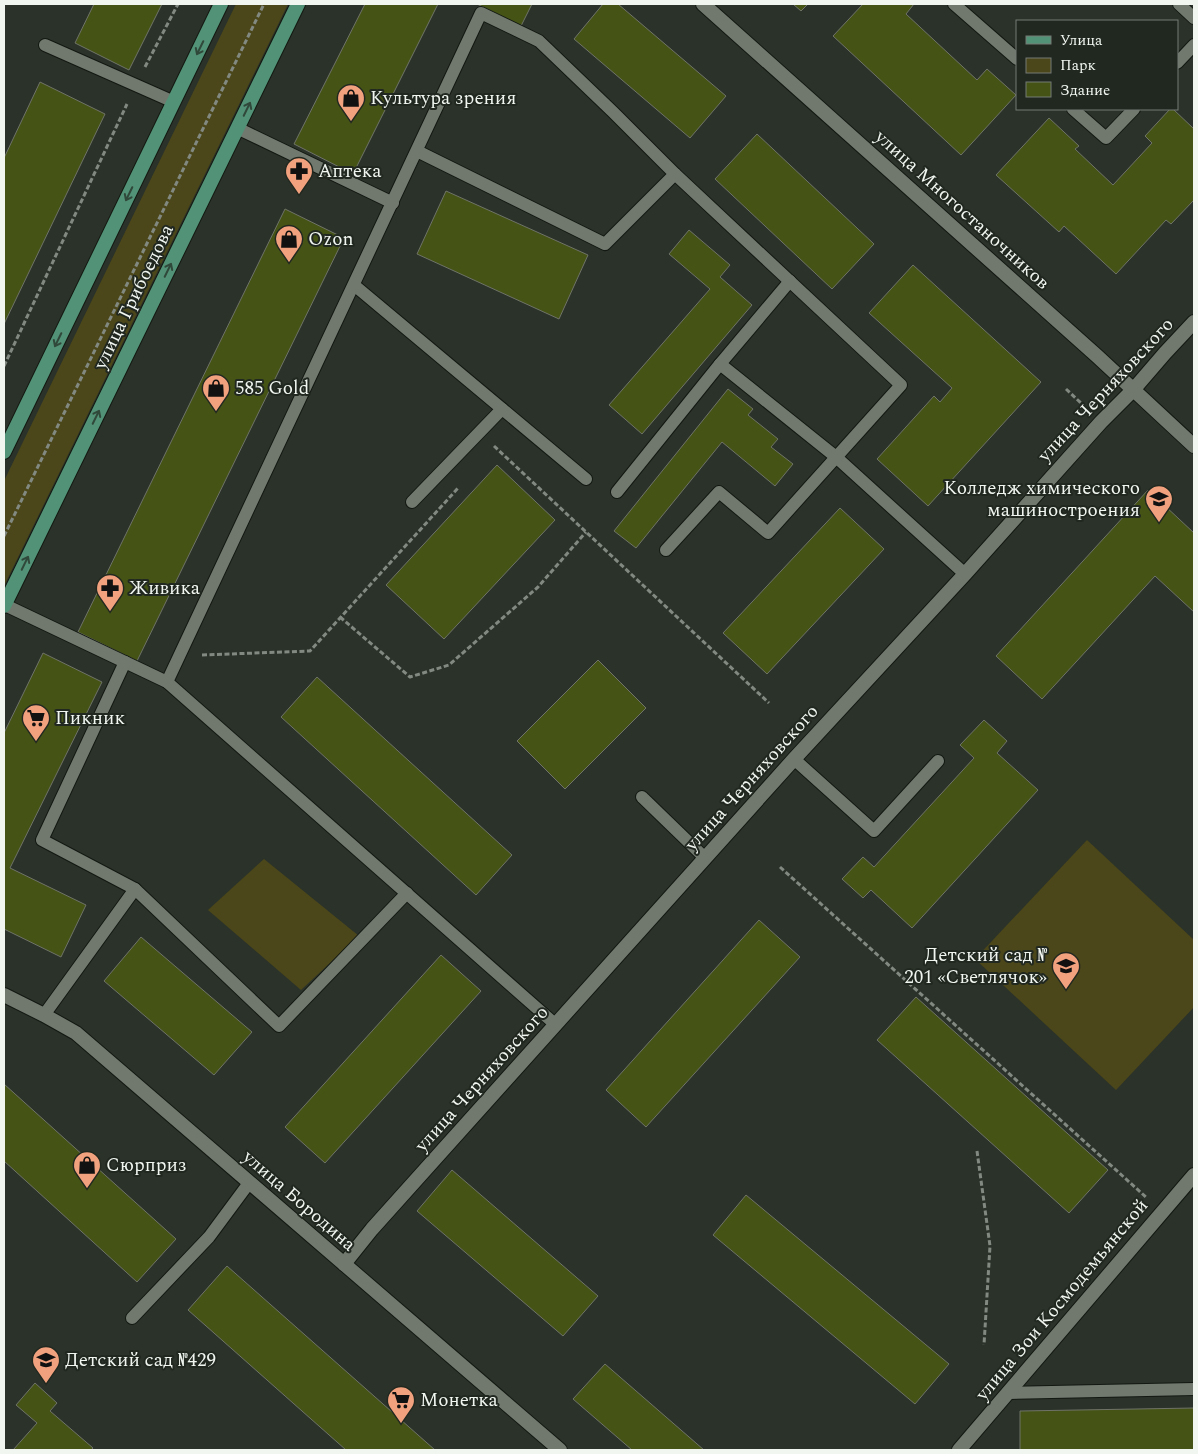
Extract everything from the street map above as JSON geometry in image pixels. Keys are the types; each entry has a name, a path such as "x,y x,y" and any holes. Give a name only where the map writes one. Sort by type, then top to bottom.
{"main road":[{"path":"4,452 221,4"},
{"name":"улица Грибоедова","path":"4,606 298,4"}],"street":[{"name":"улица Многостаночников","path":"703,4 1134,389 1194,446"},
{"name":"улица Черняховского","path":"344,1264 372,1230 794,759 1194,322"},
{"name":"улица Бородина","path":"4,995 76,1033 560,1450"},
{"name":"улица Зои Космодемьянской","path":"959,1450 1194,1174"}],"lane":[{"path":"954,4 1016,58"},
{"path":"1179,4 1194,18"},
{"path":"167,682 482,13 539,41 675,174 901,385 768,533 719,492 666,550"},
{"path":"45,45 174,102"},
{"path":"1178,62 1194,45"},
{"path":"1074,110 1106,138 1133,110"},
{"path":"237,128 393,203"},
{"path":"417,151 605,244 675,174"},
{"path":"617,492 720,364 790,281"},
{"path":"354,286 586,479"},
{"path":"720,364 836,457 965,574"},
{"path":"412,502 502,409"},
{"path":"4,606 167,682 556,1025"},
{"path":"125,662 42,840 136,889 279,1026 407,893"},
{"path":"794,759 874,831 938,761"},
{"path":"642,797 705,858"},
{"path":"44,1015 136,889"},
{"path":"132,1318 209,1237 249,1183"},
{"path":"1008,1393 1194,1389"}],"path":[{"path":"4,366 136,85 178,4"},
{"path":"4,536 264,4"},
{"path":"1066,389 1082,404"},
{"path":"486,425 494,448 769,703"},
{"path":"180,656 310,651 461,485"},
{"path":"340,617 410,677 450,665 538,587 586,532"},
{"path":"780,867 1150,1199"},
{"path":"977,1151 990,1246 984,1345"}],"green space":[{"path":"236,4 288,4 4,586 4,481"},
{"path":"1087,840 1194,940 1194,1007 1116,1090 975,959"},
{"path":"264,859 359,936 301,990 208,910"}],"building":[{"path":"94,4 162,4 129,70 75,43"},
{"path":"365,4 438,4 353,174 294,144"},
{"path":"477,4 532,4 521,26"},
{"path":"603,4 618,4 726,96 690,138 574,39"},
{"path":"793,4 808,4 801,11"},
{"path":"863,4 914,4 906,14 977,80 987,69 1016,95 961,155 833,36"},
{"path":"40,82 105,114 4,324 4,158"},
{"path":"1169,110 1174,110 1194,129 1194,200 1171,224 1166,220 1116,274 1064,226 1059,232 996,175 1049,118 1079,146 1075,149 1113,185 1152,143 1145,136"},
{"path":"757,134 874,244 832,289 715,179"},
{"path":"446,191 588,255 559,319 417,254"},
{"path":"285,209 344,238 137,661 78,632"},
{"path":"689,230 730,265 720,277 752,305 642,434 609,405 710,289 669,254"},
{"path":"913,265 1041,382 928,506 877,459 934,396 940,402 952,388 869,313"},
{"path":"728,389 753,409 748,415 778,439 771,447 793,464 775,486 722,442 636,548 614,531"},
{"path":"497,465 555,520 444,639 386,585"},
{"path":"1148,490 1194,533 1194,612 1155,576 1042,699 996,656"},
{"path":"840,508 884,549 767,674 723,633"},
{"path":"43,653 102,682 10,868 86,905 61,957 4,929 4,733"},
{"path":"598,660 646,708 565,789 517,741"},
{"path":"317,677 512,855 476,895 281,717"},
{"path":"984,720 1007,741 997,753 1038,790 912,928 871,890 863,898 842,879 863,857 874,867 974,758 960,745"},
{"path":"759,920 800,957 646,1127 606,1090"},
{"path":"141,937 252,1032 214,1075 104,981"},
{"path":"441,955 481,991 325,1163 285,1127"},
{"path":"916,997 1108,1170 1069,1213 877,1040"},
{"path":"4,1084 176,1239 137,1282 4,1161"},
{"path":"452,1170 598,1296 563,1336 417,1211"},
{"path":"746,1195 949,1364 915,1404 713,1235"},
{"path":"227,1266 435,1450 346,1450 188,1310"},
{"path":"605,1364 704,1450 632,1450 573,1399"},
{"path":"35,1383 57,1403 50,1411 93,1448 91,1450 13,1450 37,1423 16,1405"},
{"path":"1194,1408 1194,1450 1020,1450 1020,1411"}],"place":[{"name":"Культура зрения","path":"351,122"},
{"name":"Аптека","path":"299,195"},
{"name":"Ozon","path":"289,263"},
{"name":"585 Gold","path":"216,412"},
{"name":"Колледж химического машиностроения","path":"1159,523"},
{"name":"Живика","path":"110,612"},
{"name":"Пикник","path":"36,742"},
{"name":"Детский сад № 201 «Светлячок»","path":"1066,990"},
{"name":"Сюрприз","path":"87,1189"},
{"name":"Детский сад №429","path":"46,1384"},
{"name":"Монетка","path":"401,1424"}]}
